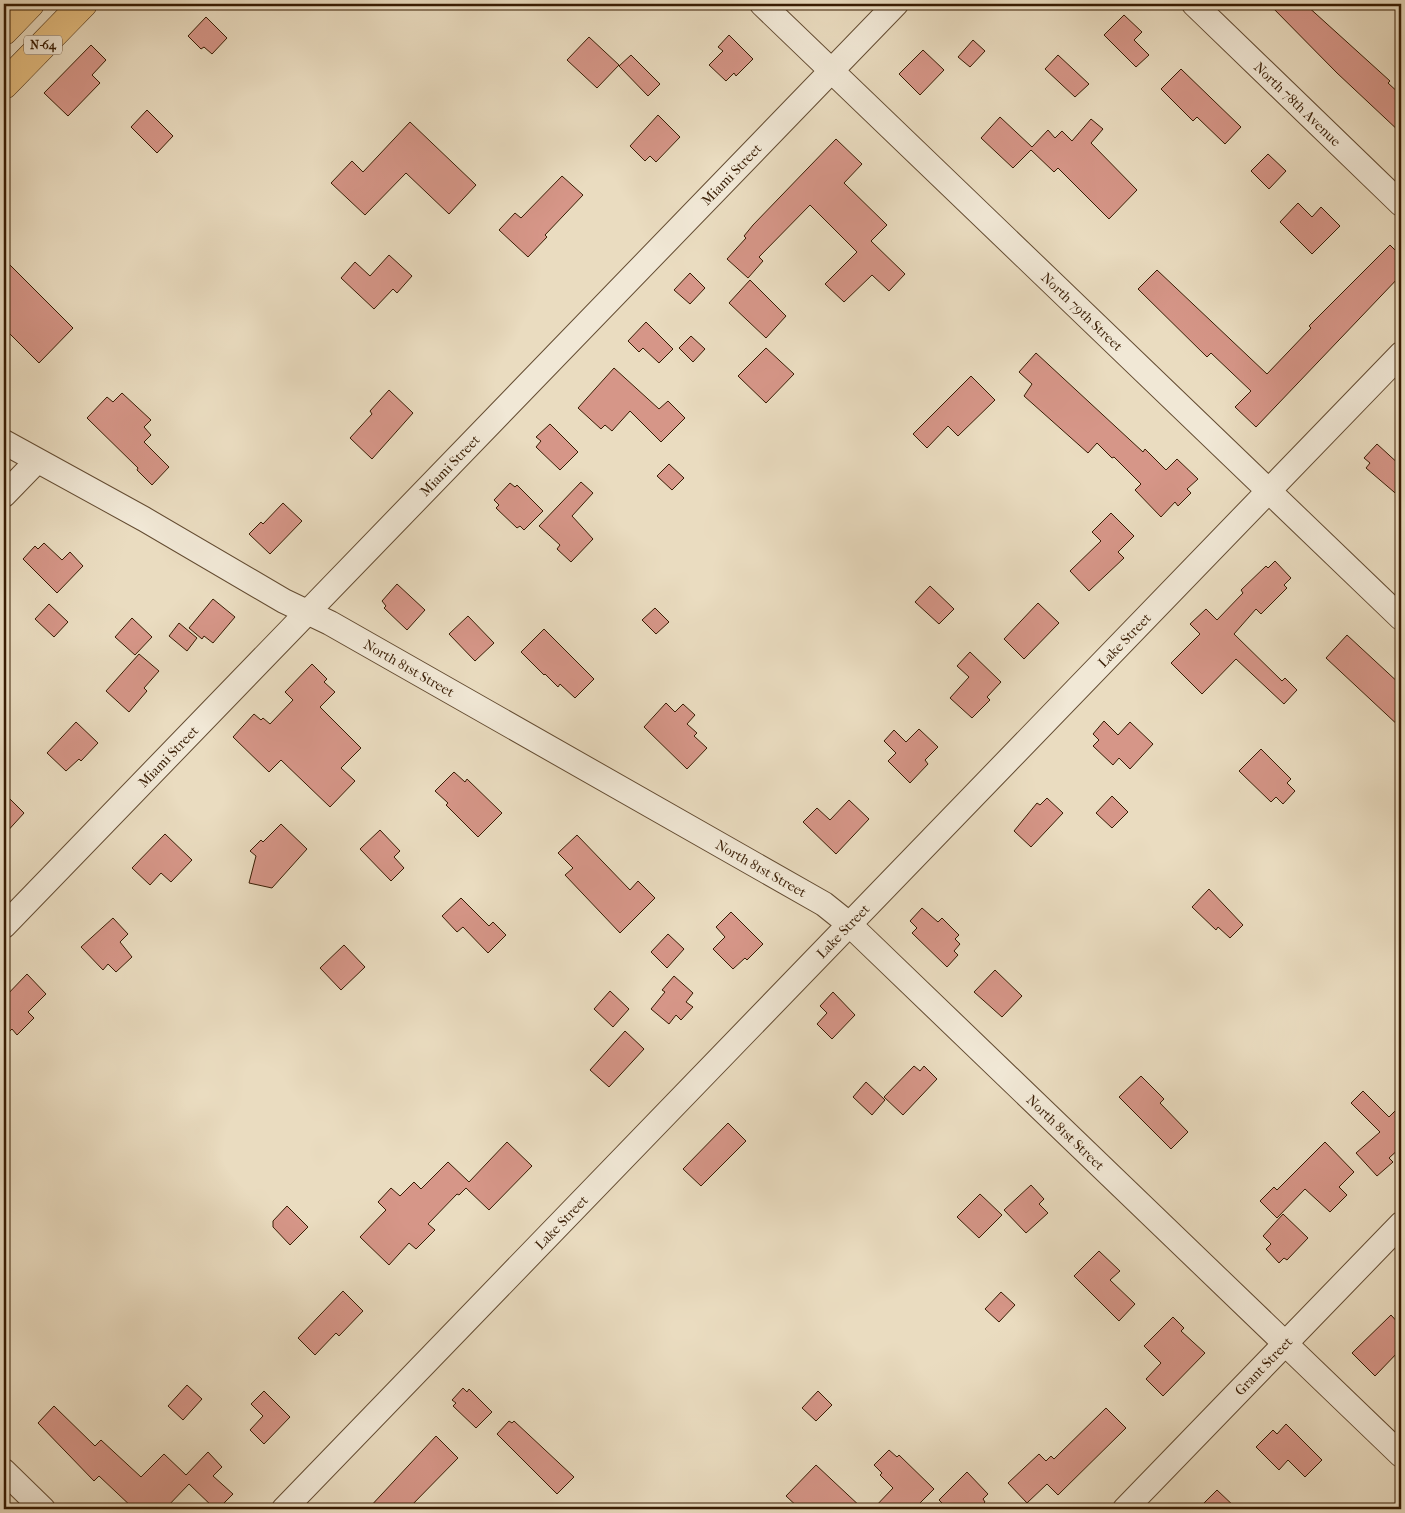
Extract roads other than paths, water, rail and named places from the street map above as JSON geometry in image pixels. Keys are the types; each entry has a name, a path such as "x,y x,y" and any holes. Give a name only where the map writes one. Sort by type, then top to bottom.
{"main road":[{"name":"N-64","path":"4,31 30,4"},
{"name":"N-64","path":"4,85 83,4"}],"street":[{"name":"North 79th Street","path":"762,4 1401,618"},
{"name":"Miami Street","path":"4,926 307,612 401,518 896,4"},
{"name":"North 78th Avenue","path":"1194,4 1401,204"},
{"name":"Lake Street","path":"284,1509 1401,354"},
{"name":"North 81st Street","path":"4,442 307,612 330,622 824,904 849,924 1401,1454"},
{"path":"4,495 37,461"},
{"name":"Grant Street","path":"1125,1509 1401,1224"},
{"path":"4,1471 44,1509"}]}
